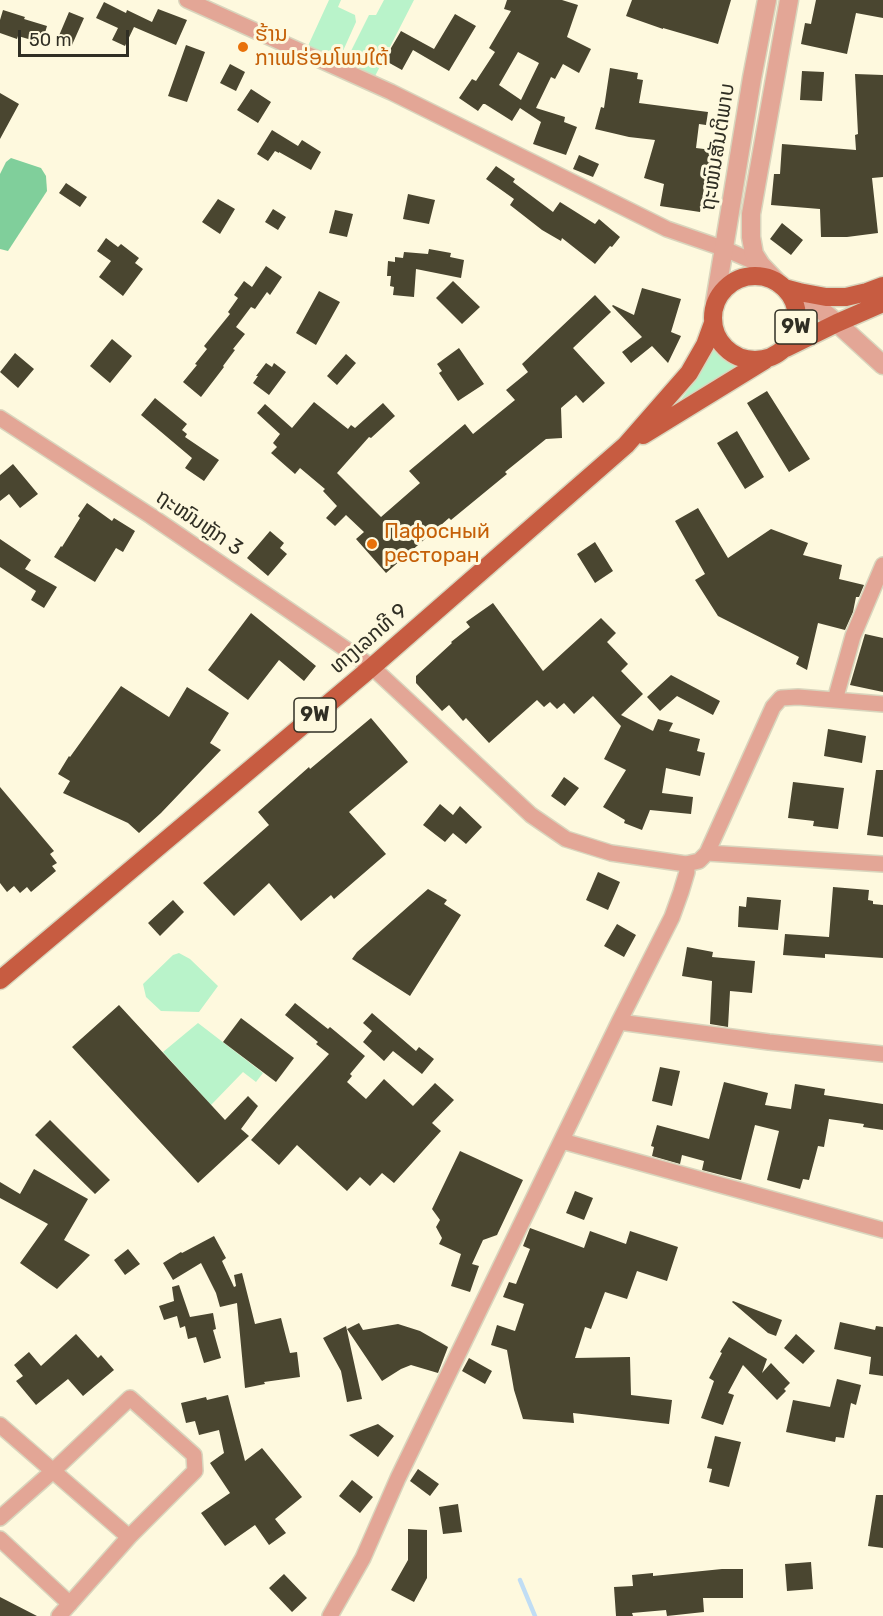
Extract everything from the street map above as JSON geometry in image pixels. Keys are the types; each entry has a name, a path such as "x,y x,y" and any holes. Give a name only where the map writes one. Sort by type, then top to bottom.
{"main road":[{"name":"9W","path":"715,302 723,290 735,280 757,276 772,279 787,288 825,297 846,297 883,286"},
{"name":"ທາງເລກທີ 9","path":"773,356 788,344 797,323 797,315 787,288"},
{"name":"ທາງເລກທີ 9","path":"0,980 372,667 626,445 689,374 705,345 713,323 715,302"},
{"name":"ທາງເລກທີ 9","path":"626,445 801,340 883,303"},
{"name":"9W","path":"713,323 714,331 721,344 733,354 755,360 773,356"}],"street":[{"path":"187,0 391,92 667,229 725,249 761,266"},
{"name":"ຖະໜົນສັນຕິພາບ","path":"715,302 767,0"},
{"name":"ຖະໜົນສັນຕິພາບ","path":"789,0 751,214 754,254 761,266 787,288 837,323 883,366"},
{"name":"ຖະໜົນຫຼັກ 3","path":"0,418 151,516 372,667 531,815 566,839 611,853 686,864"},
{"path":"835,700 853,636 883,565"},
{"path":"330,1616 363,1558 398,1478 672,917 687,872 686,864 699,861 707,854 773,707 781,698 798,697 883,704"},
{"path":"707,854 883,864"},
{"path":"619,1022 769,1042 883,1054"},
{"path":"562,1141 883,1230"},
{"path":"0,1518 130,1398 194,1455 195,1471 129,1537 59,1616"},
{"path":"0,1425 129,1537"},
{"path":"0,1539 70,1604"}],"green space":[{"path":"329,0 341,0 338,7 355,15 356,22 338,62 307,48"},
{"path":"384,0 414,0 373,80 344,65 369,15 376,15"},
{"path":"11,158 41,168 46,176 47,191 8,251 0,249 0,174 6,162"},
{"path":"713,344 726,357 739,364 676,406 697,378"},
{"path":"179,953 190,959 218,986 199,1012 161,1011 146,997 143,984 173,955"},
{"path":"198,1023 263,1073 256,1082 243,1072 211,1105 163,1052"}],"building":[{"path":"507,0 562,0 578,5 567,37 591,49 579,73 563,64 555,79 551,77 536,108 565,117 564,122 577,127 566,155 533,144 541,122 520,108 512,121 485,104 478,111 459,98 472,79 476,81 495,52 489,48 511,11 504,9","holes":["518,52 539,63 521,100 499,85"]},
{"path":"632,0 731,0 718,44 626,16"},
{"path":"816,0 883,0 883,18 856,13 847,54 801,44 805,23 811,24"},
{"path":"104,2 152,22 158,9 187,20 176,45 134,27 125,46 112,40 118,28 96,18"},
{"path":"3,10 47,26 42,43 18,36 17,39 0,33"},
{"path":"69,12 84,18 72,45 58,38"},
{"path":"455,14 476,26 449,71 413,50 402,70 384,60 401,31 434,49"},
{"path":"186,45 205,52 187,102 168,96"},
{"path":"230,64 245,72 236,91 220,83"},
{"path":"610,68 638,73 637,79 643,80 639,103 708,112 706,125 699,124 696,148 712,150 700,212 660,206 664,184 644,178 655,140 595,129 601,107 604,108"},
{"path":"802,71 824,72 822,101 800,100"},
{"path":"855,74 883,75 883,177 872,178 878,233 847,237 821,237 820,209 771,205 774,174 780,174 782,144 856,150 855,135 858,134"},
{"path":"251,89 271,102 258,123 237,110"},
{"path":"0,93 19,104 0,139"},
{"path":"272,130 298,146 302,140 321,152 311,170 279,152 275,151 268,161 257,154"},
{"path":"579,155 599,164 593,177 573,169"},
{"path":"496,166 515,179 513,182 553,212 560,202 595,224 599,219 620,237 595,264 562,238 561,241 542,230 510,205 514,199 486,179"},
{"path":"66,183 87,197 80,207 59,193"},
{"path":"408,194 435,200 429,224 403,219"},
{"path":"218,199 235,209 220,234 202,222"},
{"path":"273,209 286,217 278,230 265,222"},
{"path":"335,210 353,214 347,237 329,233"},
{"path":"782,223 803,240 791,255 770,239"},
{"path":"106,238 118,247 121,244 139,258 135,263 143,269 123,296 99,277 111,261 97,251"},
{"path":"429,249 451,253 450,257 464,260 461,278 416,269 414,297 393,295 394,287 390,286 391,276 387,276 388,261 395,262 395,257 403,258 404,252 428,254"},
{"path":"266,266 282,277 270,295 267,292 255,309 251,307 236,327 245,334 201,397 183,382 207,349 204,346 230,314 228,312 238,298 234,295 244,281 252,287"},
{"path":"453,281 480,307 462,324 436,298"},
{"path":"642,288 681,299 671,332 681,336 668,363 652,346 631,363 622,352 642,337 612,306 634,315"},
{"path":"319,291 340,302 316,345 296,333"},
{"path":"595,295 611,312 573,348 605,383 583,403 576,395 561,408 562,438 546,439 386,573 356,539 364,532 346,515 335,526 326,518 337,506 323,491 325,489 300,468 295,474 271,453 277,447 273,443 280,434 257,413 265,404 292,428 314,402 348,429 351,425 355,428 383,403 395,416 371,438 369,437 337,473 381,517 420,483 409,471 465,424 473,434 515,400 506,390 528,372 522,364"},
{"path":"112,339 132,356 110,383 90,366"},
{"path":"459,348 484,384 458,401 439,373 442,371 437,364"},
{"path":"15,353 34,369 18,388 0,372"},
{"path":"346,354 356,363 337,385 327,376"},
{"path":"266,363 272,367 274,363 286,372 269,395 253,383"},
{"path":"767,391 810,459 789,472 747,403"},
{"path":"155,398 187,424 182,430 187,434 185,437 219,460 204,481 185,468 192,458 141,415"},
{"path":"737,431 764,477 745,489 717,443"},
{"path":"13,464 38,494 20,508 9,494 0,501 0,475"},
{"path":"87,503 112,521 114,518 135,531 123,552 116,548 95,582 54,557 80,518 78,516"},
{"path":"698,508 728,558 771,529 808,543 803,555 842,565 839,579 864,585 859,597 856,597 853,612 845,630 818,623 807,670 796,664 799,657 718,616 695,580 705,574 675,521"},
{"path":"270,531 284,543 280,548 287,554 268,576 247,558"},
{"path":"0,539 31,560 25,569 57,587 44,608 31,600 36,591 0,567"},
{"path":"595,542 613,571 595,583 577,554"},
{"path":"493,603 543,671 601,618 616,633 607,642 628,664 621,671 643,694 621,715 653,731 658,719 673,723 669,731 700,739 697,751 705,753 700,776 666,768 662,793 693,797 691,814 650,810 642,830 624,823 625,820 603,807 626,770 604,759 621,726 593,696 574,714 564,703 557,709 550,702 544,707 537,700 489,743 466,718 463,721 449,705 442,711 416,683 416,676 470,627 466,622"},
{"path":"251,613 316,666 304,681 279,660 248,700 208,670"},
{"path":"865,634 883,638 883,692 850,685"},
{"path":"671,675 720,701 713,715 677,696 660,711 647,697"},
{"path":"121,686 169,717 187,687 229,713 210,743 221,750 139,833 128,823 63,793 70,781 58,774"},
{"path":"371,718 408,762 349,812 386,854 334,899 331,895 301,921 269,883 234,916 203,883 269,825 258,812 309,767 310,769"},
{"path":"828,729 866,736 862,763 824,756"},
{"path":"876,770 883,770 883,837 867,835"},
{"path":"564,777 579,788 565,806 551,796"},
{"path":"793,782 844,788 838,829 813,826 814,821 788,818"},
{"path":"0,787 54,851 50,854 57,863 52,866 56,871 31,892 27,887 20,893 14,886 7,892 0,883"},
{"path":"440,804 453,815 460,806 482,827 466,844 453,833 445,842 423,825"},
{"path":"598,872 620,882 608,910 586,900"},
{"path":"833,887 869,890 868,900 873,901 873,904 883,905 883,958 825,954 825,958 783,955 785,934 829,937"},
{"path":"428,889 447,900 444,904 461,915 410,996 352,959"},
{"path":"747,897 781,900 778,930 738,927 739,906 746,907"},
{"path":"173,900 184,912 160,936 148,923"},
{"path":"617,924 636,935 624,957 604,946"},
{"path":"687,947 713,952 712,957 755,961 752,993 730,991 728,1027 710,1024 712,981 682,976"},
{"path":"295,1003 328,1029 330,1027 365,1056 350,1074 352,1076 347,1082 366,1099 384,1079 413,1106 435,1083 454,1100 432,1123 441,1131 394,1183 382,1173 370,1186 360,1177 347,1191 297,1145 279,1165 251,1140 329,1054 285,1015"},
{"path":"119,1005 225,1120 248,1096 258,1106 241,1129 249,1136 198,1183 72,1047"},
{"path":"372,1013 416,1051 419,1047 434,1059 422,1074 393,1051 384,1061 363,1042 372,1031 363,1023"},
{"path":"241,1018 294,1058 276,1082 223,1042"},
{"path":"660,1067 680,1071 672,1106 652,1101"},
{"path":"724,1082 768,1093 765,1105 791,1109 795,1084 825,1089 824,1095 883,1104 883,1130 863,1127 864,1124 829,1119 824,1147 818,1146 809,1180 803,1179 800,1189 767,1180 779,1131 755,1125 741,1180 702,1170 704,1161 682,1155 680,1164 652,1156 654,1147 651,1146 657,1125 709,1139"},
{"path":"50,1120 110,1180 95,1194 35,1135"},
{"path":"460,1151 523,1180 497,1235 483,1240 472,1264 479,1266 470,1292 451,1286 461,1254 439,1244 442,1238 436,1227 440,1220 432,1209"},
{"path":"34,1169 88,1199 64,1240 90,1255 57,1289 20,1263 48,1224 0,1198 0,1182 20,1194"},
{"path":"575,1191 593,1198 584,1220 566,1213"},
{"path":"530,1228 584,1248 590,1231 626,1244 630,1231 678,1247 667,1281 637,1271 627,1299 605,1292 591,1329 585,1327 575,1358 630,1357 631,1395 672,1400 669,1424 573,1413 574,1423 523,1419 514,1390 507,1350 491,1345 497,1325 515,1331 524,1304 503,1297 509,1282 516,1284 530,1249 523,1246"},
{"path":"214,1236 226,1258 222,1261 234,1287 236,1286 234,1275 242,1273 255,1324 281,1318 290,1353 297,1352 300,1377 264,1382 265,1384 245,1388 237,1303 220,1307 216,1293 201,1263 173,1280 163,1263"},
{"path":"128,1249 140,1264 125,1275 114,1260"},
{"path":"179,1285 190,1317 213,1313 216,1329 213,1330 221,1358 204,1363 196,1337 188,1339 185,1326 180,1328 177,1316 164,1320 159,1306 174,1301 172,1287"},
{"path":"733,1301 782,1320 776,1336 768,1333"},
{"path":"840,1322 875,1330 876,1326 883,1327 883,1376 869,1374 871,1357 834,1349"},
{"path":"359,1323 363,1330 398,1324 420,1331 448,1347 438,1373 411,1365 382,1381 347,1329"},
{"path":"346,1326 362,1399 347,1402 341,1371 323,1338"},
{"path":"76,1334 98,1358 101,1355 114,1370 83,1396 68,1379 36,1405 16,1381 23,1376 14,1365 29,1352 41,1366"},
{"path":"796,1334 815,1351 803,1364 784,1348"},
{"path":"729,1337 767,1359 762,1373 771,1363 790,1383 777,1400 743,1365 728,1393 734,1395 723,1425 701,1418 714,1381 709,1378"},
{"path":"469,1358 492,1371 485,1384 462,1371"},
{"path":"837,1379 861,1385 856,1405 851,1403 844,1438 836,1437 835,1442 786,1432 793,1400 830,1407"},
{"path":"228,1395 245,1461 262,1448 302,1497 275,1519 286,1533 269,1545 255,1525 225,1546 201,1513 230,1493 210,1463 224,1453 219,1430 199,1435 195,1421 186,1423 181,1403"},
{"path":"378,1424 394,1436 378,1457 349,1435"},
{"path":"715,1436 741,1442 729,1487 709,1482 712,1469 707,1468"},
{"path":"418,1469 439,1484 430,1496 410,1481"},
{"path":"352,1480 373,1497 360,1513 339,1496"},
{"path":"876,1495 883,1495 883,1548 868,1546"},
{"path":"458,1504 462,1532 443,1534 439,1507"},
{"path":"408,1529 427,1530 427,1578 414,1602 391,1590 408,1560"},
{"path":"811,1562 813,1589 787,1591 785,1564"},
{"path":"743,1569 743,1598 703,1598 704,1612 667,1616 666,1610 632,1613 633,1616 616,1616 614,1587 633,1586 632,1575 653,1573 653,1576"},
{"path":"284,1574 307,1598 292,1612 269,1588"},
{"path":"0,1597 37,1616 0,1616"}],"waterway":[{"path":"520,1580 535,1616"}],"place":[{"name":"ຮ້ານ ກາເຟຮ່ອມໂພນໃຕ້","path":"243,47"},
{"name":"Пафосный ресторан","path":"372,544"}]}
